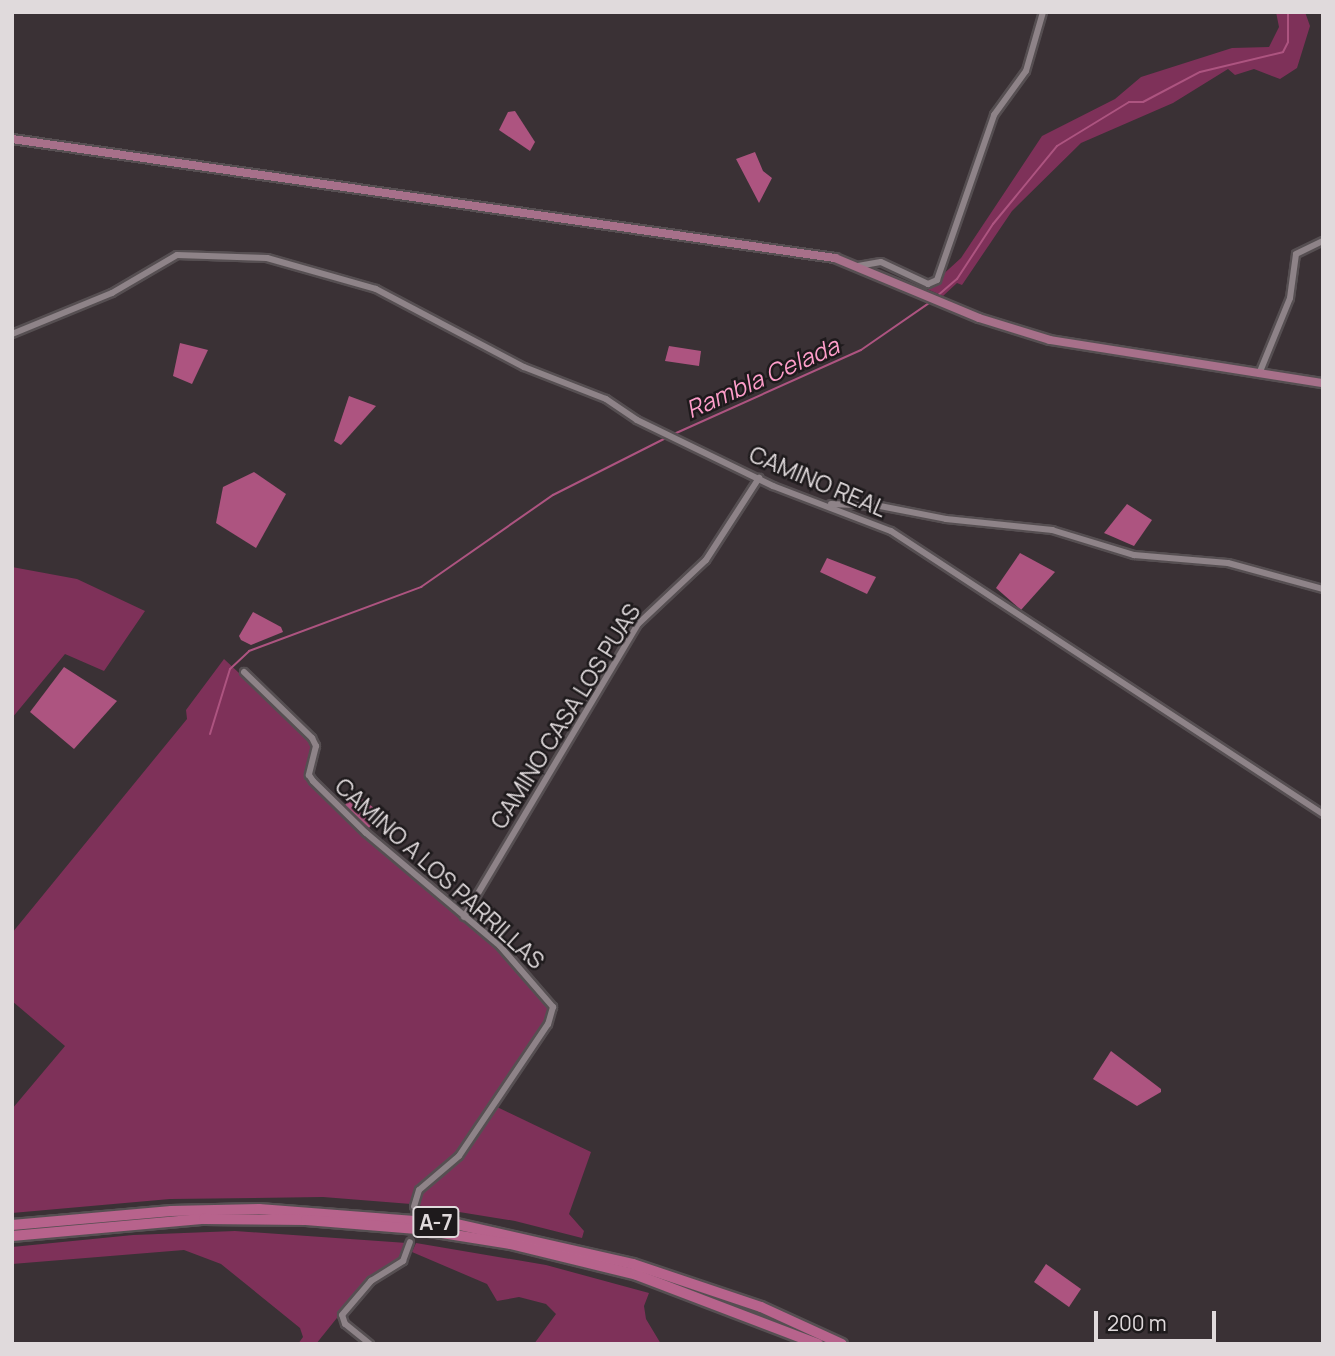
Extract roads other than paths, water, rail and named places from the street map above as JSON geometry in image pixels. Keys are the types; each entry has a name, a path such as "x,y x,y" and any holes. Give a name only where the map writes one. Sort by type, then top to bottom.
{"highway":[{"name":"A-7","path":"12,1225 129,1213 250,1209 339,1212 456,1224 634,1264 761,1307 842,1344"},
{"name":"A-7","path":"12,1236 204,1219 306,1220 417,1229 511,1244 638,1275 818,1344"}],"main road":[{"path":"12,139 749,244 858,266 1050,340 1323,383"}],"street":[{"path":"858,266 881,262 928,284 937,280 994,115 1026,71 1043,12"},
{"path":"1259,374 1290,299 1296,254 1323,241"},
{"name":"CAMINO REAL","path":"12,334 112,293 177,255 267,258 376,289 524,367 592,392 636,420 758,478 827,504 923,549 1057,644 1323,814"},
{"name":"CAMINO CASA LOS PUAS","path":"464,917 638,624 706,560 758,478"},
{"path":"827,504 880,506 946,519 1052,530 1134,555 1228,563 1323,589"},
{"name":"CAMINO A LOS PARRILLAS","path":"244,673 312,738 316,746 309,775 313,781 525,971 550,1000 553,1013 459,1156 419,1190 414,1206"},
{"path":"370,1344 345,1324 342,1315 371,1281 403,1261 410,1242"}],"waterway":[{"name":"Rambla Celada","path":"936,297 957,279 993,224 1057,146 1129,102 1143,102 1200,72 1283,52 1288,42 1288,12"},
{"name":"Rambla Celada","path":"674,434 861,350 932,301"},
{"name":"Rambla Celada","path":"210,734 230,669 249,651 421,587 553,495 666,438"}],"tunnel":[{"path":"410,1242 414,1206"}]}
